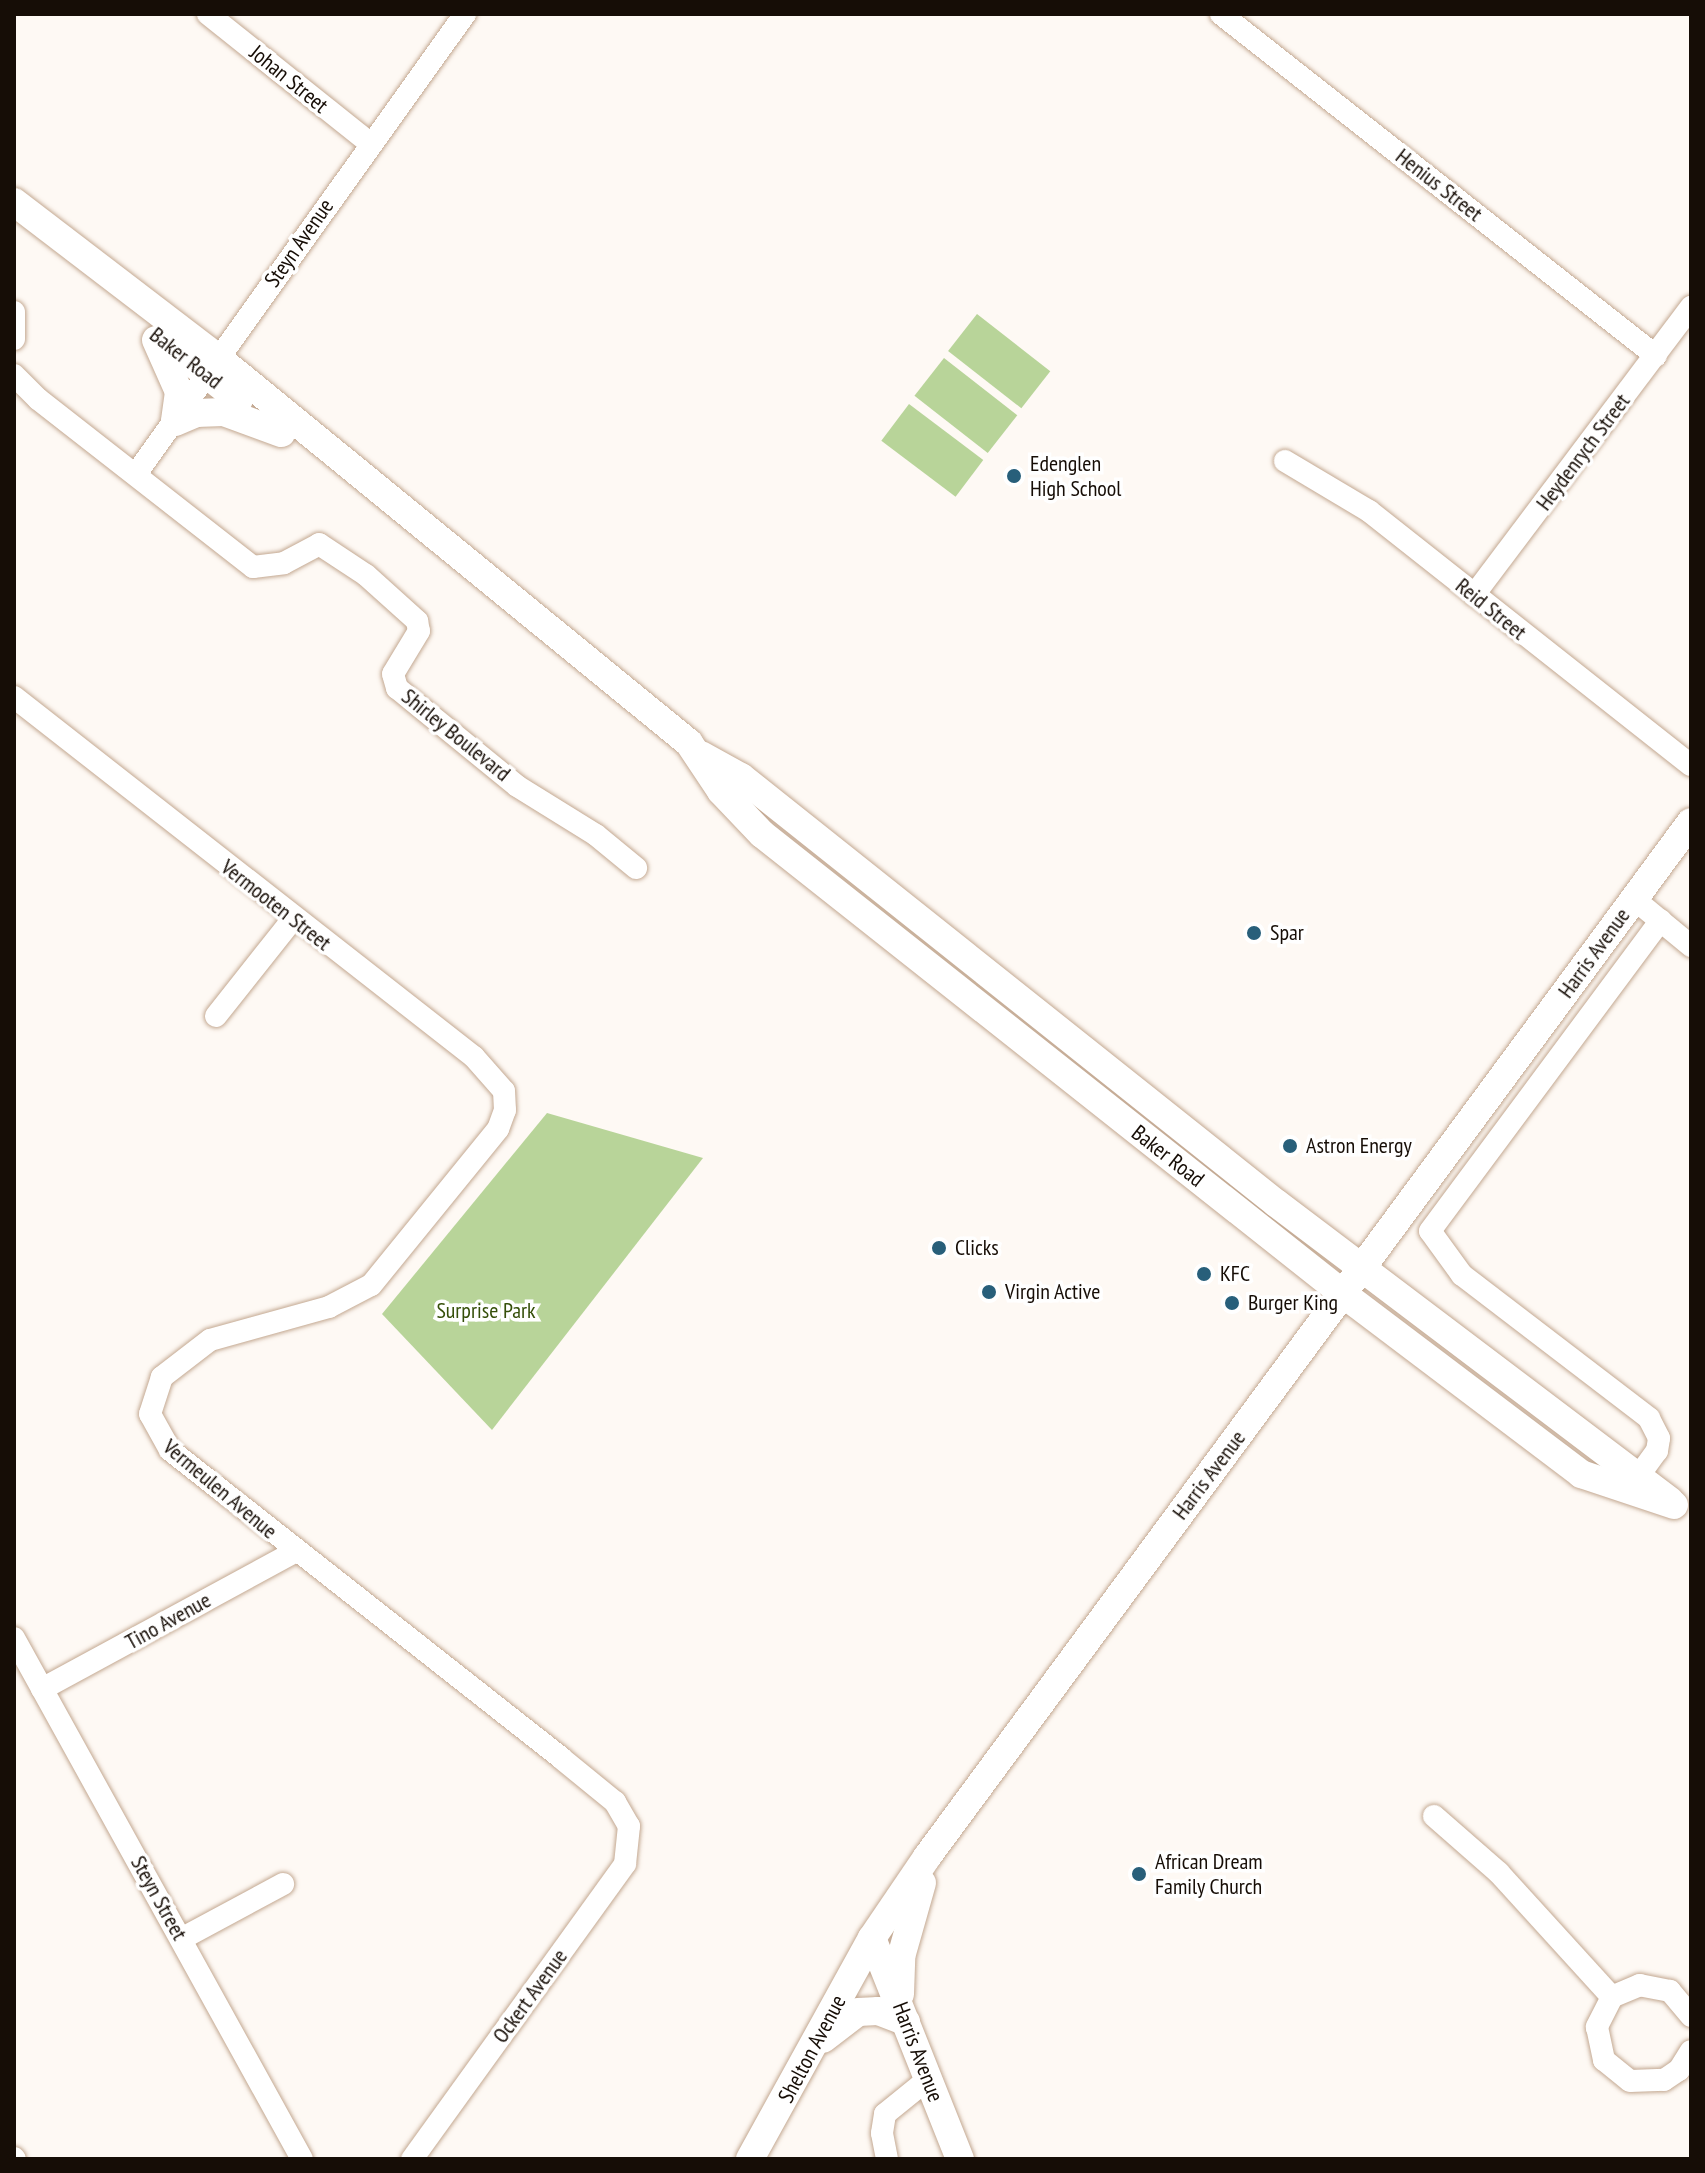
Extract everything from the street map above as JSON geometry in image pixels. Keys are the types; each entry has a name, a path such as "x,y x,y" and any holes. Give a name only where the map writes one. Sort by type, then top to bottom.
{"main road":[{"name":"Baker Road","path":"14,205 213,367 372,487 701,755 741,777 1363,1269 1640,1474 1683,1510"},
{"name":"Baker Road","path":"14,205 56,253 151,330 213,367 281,433 331,473 372,487"},
{"path":"151,330 179,392 175,422"},
{"path":"175,422 196,413 224,412 281,433"},
{"name":"Baker Road","path":"701,755 721,791 762,834 1346,1296 1581,1474 1683,1510"},
{"name":"Harris Avenue","path":"960,2159 872,1938 927,1857 1346,1296 1691,822"},
{"path":"814,2048 858,2012 878,2011 906,2020 901,1957 927,1857"},
{"name":"Shelton Avenue","path":"750,2159 872,1938"}],"street":[{"name":"Johan Street","path":"208,14 371,144"},
{"name":"Steyn Avenue","path":"136,474 465,14"},
{"name":"Henius Street","path":"1221,14 1656,356"},
{"name":"Heydenrych Street","path":"1474,595 1691,307"},
{"path":"14,312 14,339"},
{"name":"Shirley Boulevard","path":"14,375 253,567 284,563 319,544 366,575 417,621 419,631 393,674 397,688 555,814 578,823 636,868"},
{"name":"Reid Street","path":"1285,461 1369,511 1691,765"},
{"name":"Vermooten Street","path":"14,697 495,1076 506,1100 498,1129"},
{"path":"1634,899 1691,946"},
{"path":"216,1016 293,919"},
{"path":"1640,1474 1657,1451 1659,1438 1649,1418 1462,1275 1430,1231 1661,920"},
{"name":"Vermeulen Avenue","path":"498,1129 371,1285 329,1307 210,1340 181,1358 155,1386 150,1414 161,1441 294,1552 615,1802 629,1826"},
{"name":"Tino Avenue","path":"42,1689 294,1552"},
{"name":"Steyn Street","path":"14,1638 302,2159"},
{"path":"1434,1816 1499,1873 1612,1997"},
{"name":"Ockert Avenue","path":"412,2159 625,1864 629,1826"},
{"path":"181,1939 283,1884"},
{"path":"1691,2016 1682,2001 1656,1985 1640,1985 1612,1997 1597,2027 1604,2060 1615,2073 1648,2083 1685,2077 1691,2051"},
{"path":"887,2159 882,2133 885,2114 927,2080"}],"green space":[{"path":"977,314 1050,371 1021,408 948,351"},
{"path":"944,358 1017,415 988,453 914,396"},
{"path":"909,404 983,460 956,497 881,441"},
{"name":"Surprise Park","path":"547,1113 703,1158 492,1430 382,1314"}],"place":[{"name":"Edenglen High School","path":"1014,476"},
{"name":"Spar","path":"1254,933"},
{"name":"Astron Energy","path":"1290,1146"},
{"name":"Clicks","path":"939,1248"},
{"name":"KFC","path":"1204,1274"},
{"name":"Virgin Active","path":"989,1292"},
{"name":"Burger King","path":"1232,1303"},
{"name":"African Dream Family Church","path":"1139,1874"}]}
